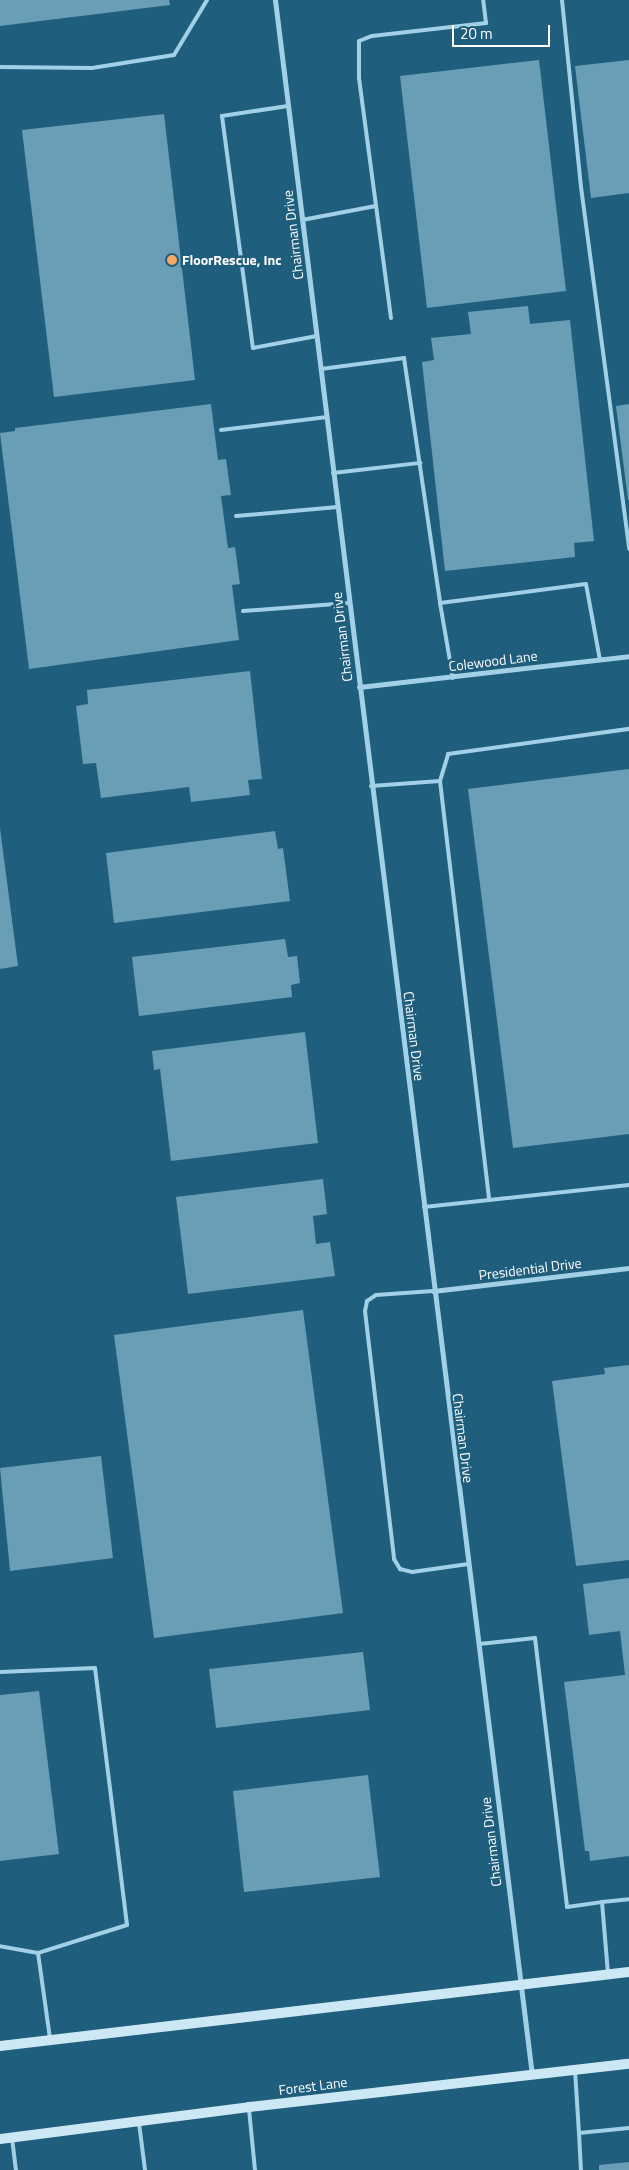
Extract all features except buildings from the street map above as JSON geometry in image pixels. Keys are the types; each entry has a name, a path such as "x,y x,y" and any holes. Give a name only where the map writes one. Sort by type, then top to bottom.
{"main road":[{"path":"0,2046 629,1972"},
{"name":"Forest Lane","path":"0,2139 249,2107 629,2064"}],"street":[{"name":"Chairman Drive","path":"275,0 433,1291 532,2074"},
{"name":"Colewood Lane","path":"359,686 453,678 629,656"},
{"name":"Presidential Drive","path":"433,1291 629,1268"}],"lane":[{"path":"0,67 92,68 174,55 207,0"},
{"path":"391,318 359,78 359,41 372,36 486,23 483,0"},
{"path":"562,0 581,187 629,549"},
{"path":"288,106 222,116 253,348 317,336"},
{"path":"302,220 376,206"},
{"path":"321,369 404,358 453,678"},
{"path":"221,430 327,417"},
{"path":"333,473 420,463"},
{"path":"236,516 338,508"},
{"path":"440,603 586,584 600,660"},
{"path":"243,611 349,603"},
{"path":"489,1199 440,781 448,754 629,729"},
{"path":"371,786 440,781"},
{"path":"424,1207 629,1185"},
{"path":"433,1291 376,1295 366,1301 365,1311 394,1559 400,1569 412,1572 468,1564"},
{"path":"479,1644 535,1638 567,1907 629,1899"},
{"path":"0,1672 95,1668 128,1926 38,1953 0,1946"},
{"path":"602,1902 608,1974"},
{"path":"38,1953 50,2040"},
{"path":"575,2070 581,2170"},
{"path":"249,2107 256,2170"},
{"path":"139,2121 145,2170"},
{"path":"579,2133 629,2128"},
{"path":"12,2138 16,2170"}],"place":[{"name":"FloorRescue, Inc","path":"172,260"}]}
